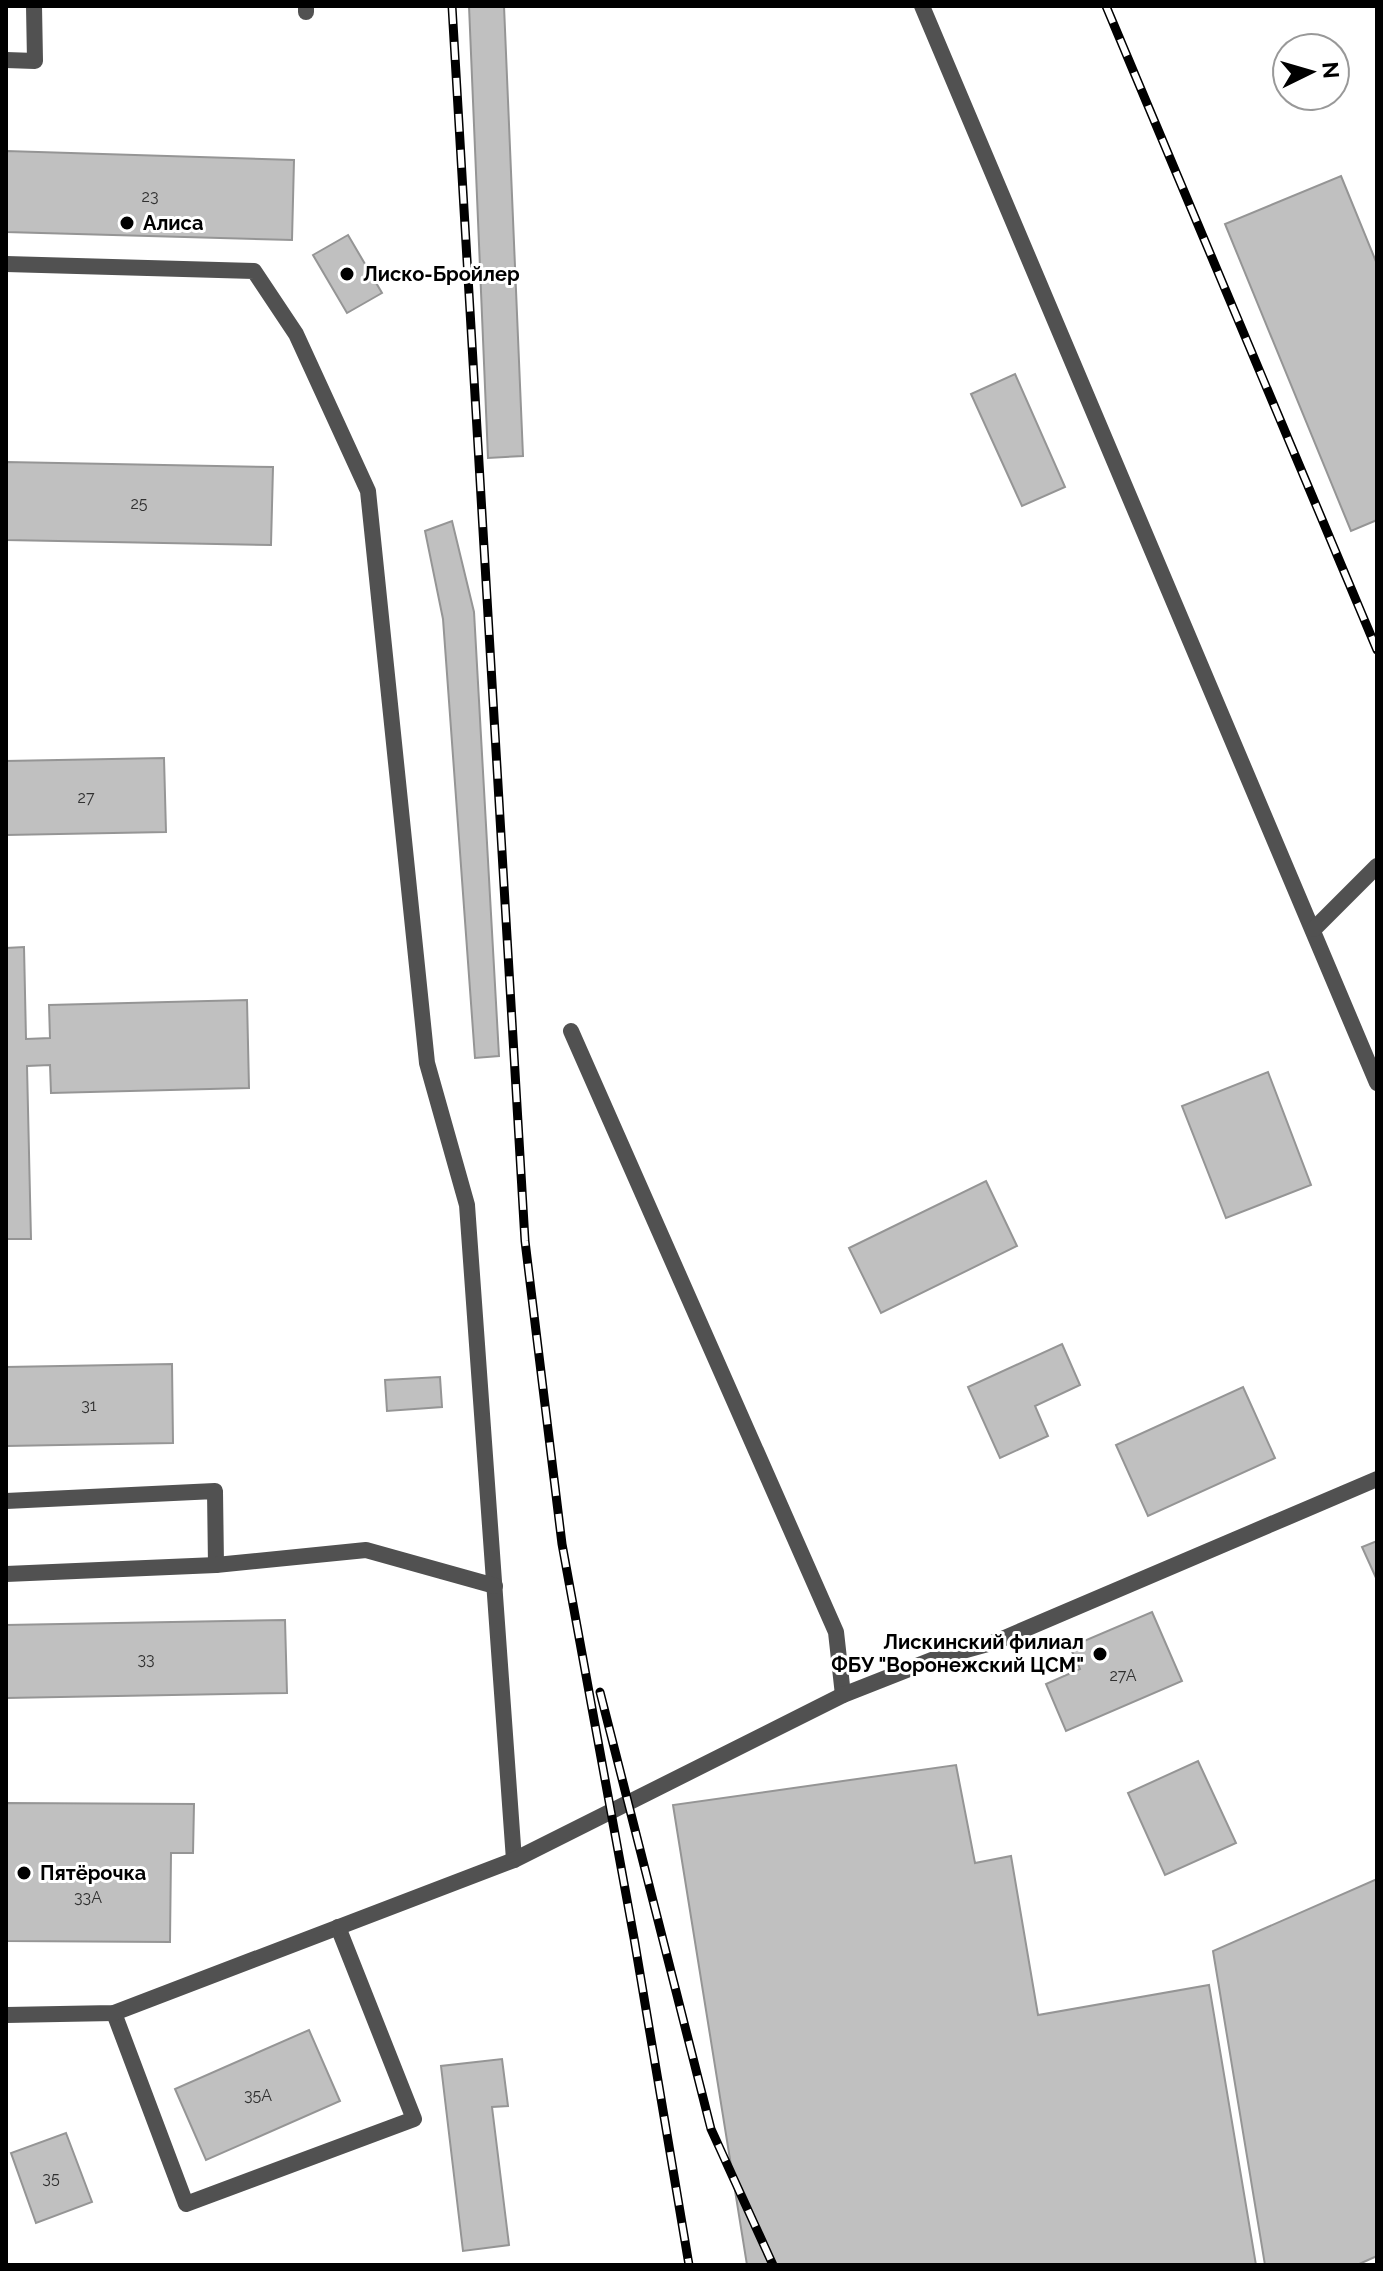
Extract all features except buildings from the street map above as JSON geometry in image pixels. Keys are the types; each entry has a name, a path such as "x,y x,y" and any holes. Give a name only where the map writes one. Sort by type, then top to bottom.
{"street":[{"path":"6,60 35,61 34,6"},
{"path":"922,6 1377,1083"},
{"path":"6,264 254,271 296,334 368,491 427,1063 467,1205 514,1860"},
{"path":"1314,929 1377,866"},
{"path":"571,1031 836,1632 843,1695"},
{"path":"6,2015 114,2013 514,1860 843,1695 937,1658 995,1642 1377,1479"},
{"path":"6,1501 215,1491 216,1565"},
{"path":"6,1574 216,1565 366,1550 495,1586"},
{"path":"114,2013 186,2204 414,2119 338,1927"}],"railway":[{"path":"452,6 525,1241 562,1544 634,1938 689,2265"},
{"path":"1106,6 1377,650"},
{"path":"600,1692 711,2129 773,2265"}],"place":[{"name":"Алиса","path":"127,223"},
{"name":"Лиско-Бройлер","path":"347,274"},
{"name":"Лискинский филиал ФБУ \"Воронежский ЦСМ\"","path":"1100,1654"},
{"name":"Пятёрочка","path":"24,1873"}]}
